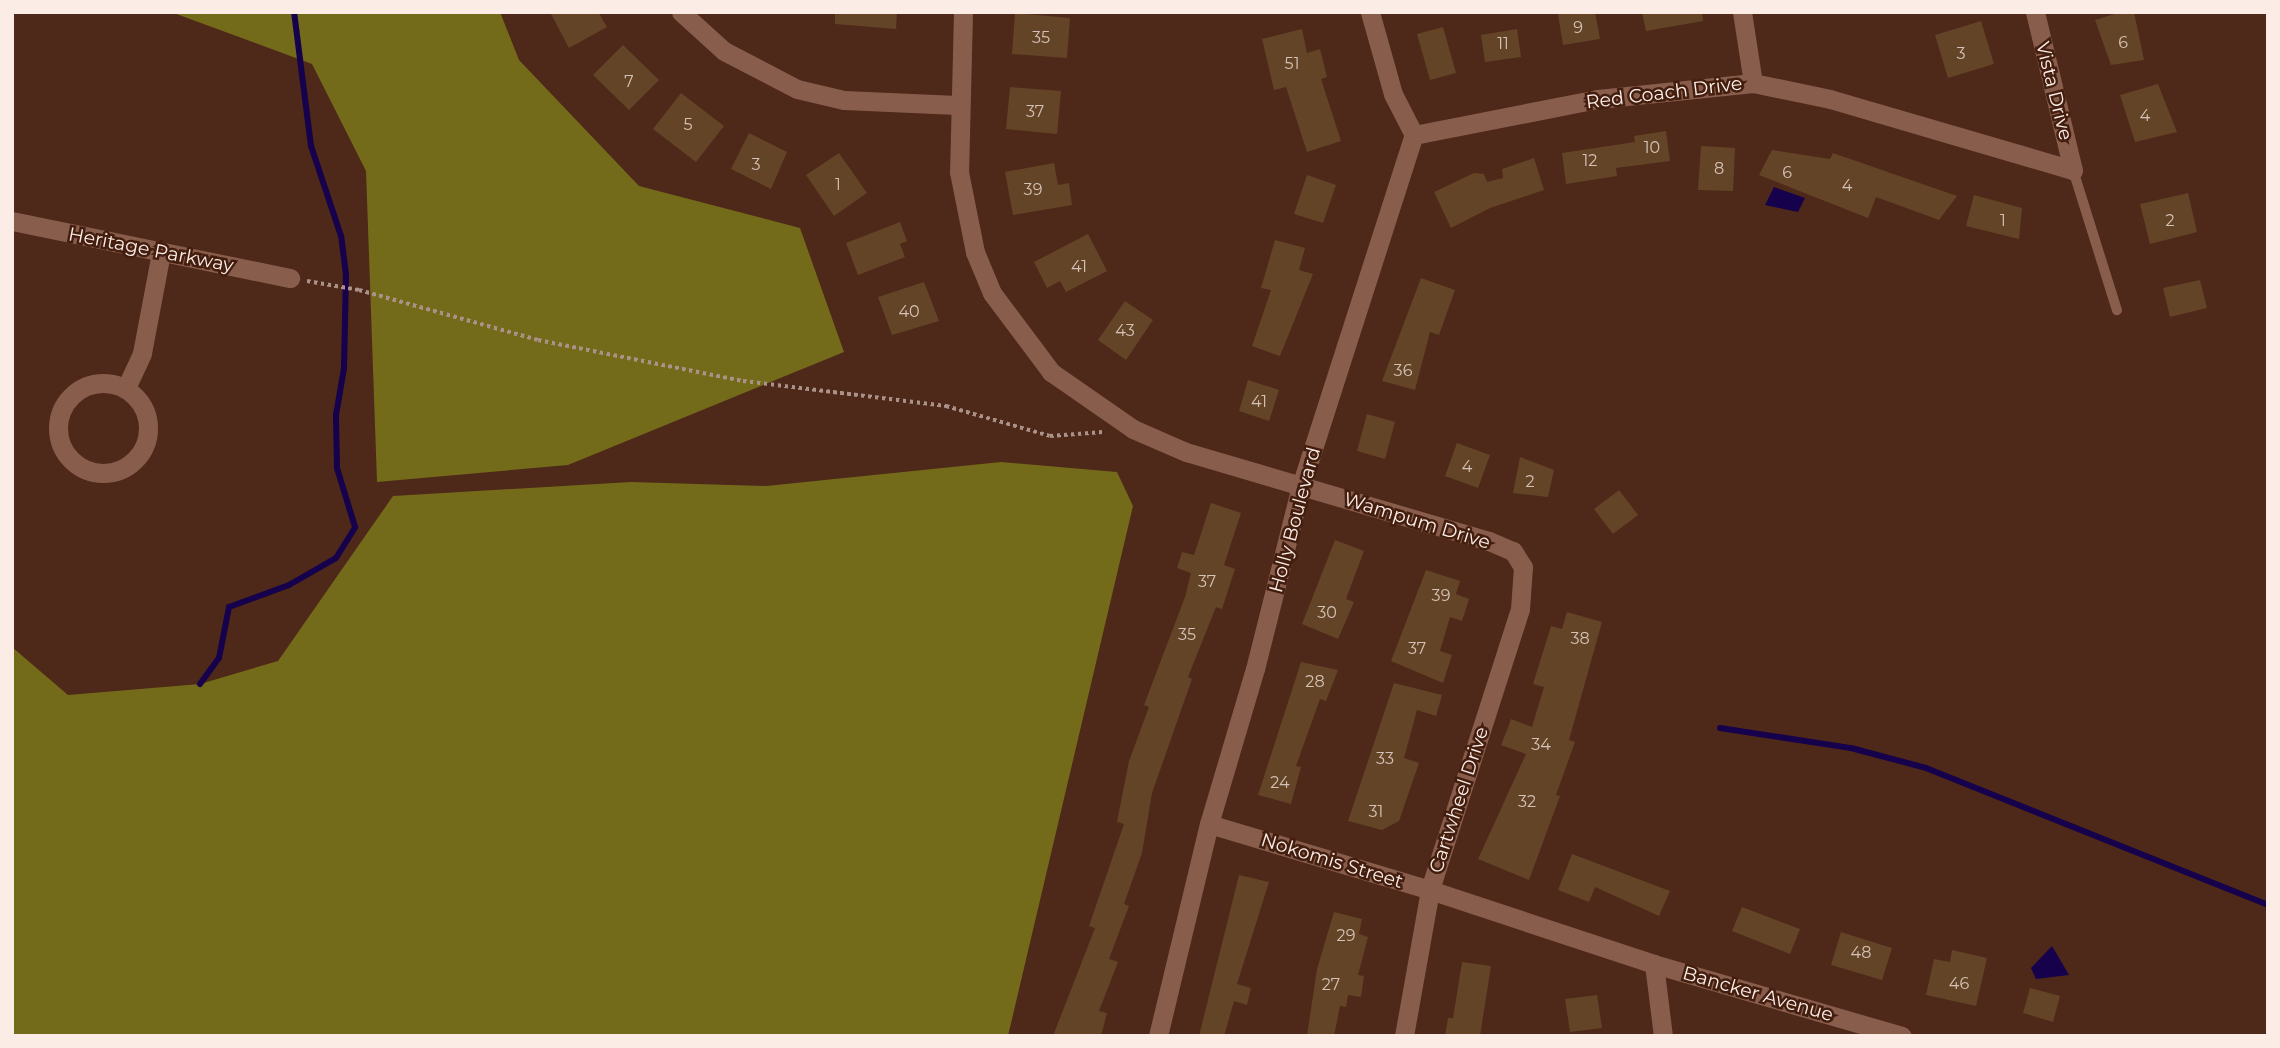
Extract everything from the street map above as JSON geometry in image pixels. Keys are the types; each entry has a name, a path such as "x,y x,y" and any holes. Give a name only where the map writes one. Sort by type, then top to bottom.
{"street":[{"path":"681,12 724,51 797,89 844,100 957,106"},
{"name":"Wampum Drive","path":"963,12 957,106 959,172 975,252 992,293 1051,372 1133,429 1186,452 1489,541 1513,551 1523,567"},
{"path":"1370,12 1393,94 1414,135"},
{"path":"1742,12 1753,83"},
{"name":"Vista Drive","path":"2035,12 2073,170"},
{"name":"Red Coach Drive","path":"1414,135 1598,99 1753,83 1830,99 2073,170"},
{"name":"Holly Boulevard","path":"1158,1036 1209,824 1246,703 1301,486 1414,135"},
{"name":"Heritage Parkway","path":"12,221 290,278"},
{"path":"126,388 142,353 161,252"},
{"path":"112,383 126,388 146,412 149,427 142,449 127,467 112,472 82,468 69,459 60,440 63,405 84,386 112,383"},
{"name":"Cartwheel Drive","path":"1404,1036 1430,890 1520,609 1523,567"},
{"name":"Nokomis Street","path":"1209,824 1430,890 1654,964"},
{"path":"1654,964 1663,1036"},
{"name":"Bancker Avenue","path":"1654,964 1902,1036"}],"lane":[{"path":"2073,170 2117,310"}],"path":[{"path":"290,278 359,290 538,340 743,382 946,406 1050,436 1133,429"}],"shaded area":[{"path":"171,12 500,12 519,60 639,186 800,228 844,352 568,465 377,482 366,171 312,64"},
{"path":"1774,187 1805,198 1798,212 1765,205"},
{"path":"1001,462 1117,472 1133,506 1008,1036 12,1036 12,647 68,695 200,684 278,661 393,496 631,482 766,486"},
{"path":"2052,946 2069,975 2036,979 2031,968"}],"building":[{"path":"550,12 598,12 607,27 569,48"},
{"path":"835,12 897,12 896,29 835,24"},
{"path":"1595,12 1600,39 1563,45 1558,14"},
{"path":"1642,12 1702,12 1703,21 1646,31"},
{"path":"2121,12 2134,12 2144,60 2111,65 2095,20"},
{"path":"1015,13 1070,18 1067,58 1012,54"},
{"path":"1981,21 1994,64 1948,78 1935,35"},
{"path":"1443,27 1456,73 1430,80 1417,34"},
{"path":"1302,29 1307,53 1320,49 1327,77 1321,79 1341,141 1307,152 1286,87 1274,90 1262,39"},
{"path":"1517,29 1521,57 1485,62 1481,35"},
{"path":"623,45 659,80 629,110 593,75"},
{"path":"2158,84 2177,132 2135,142 2120,95"},
{"path":"1010,87 1061,91 1057,134 1006,129"},
{"path":"681,93 724,126 696,162 653,129"},
{"path":"1666,131 1670,161 1616,168 1617,176 1566,184 1562,153 1635,142 1634,136"},
{"path":"749,133 787,152 771,189 731,169"},
{"path":"1701,146 1735,148 1733,191 1698,190"},
{"path":"1772,150 1830,159 1833,153 1957,196 1939,220 1876,197 1868,218 1759,175"},
{"path":"839,153 867,193 834,216 806,175"},
{"path":"1534,158 1544,190 1490,208 1451,228 1434,192 1474,173 1484,174 1487,182 1503,178 1502,169"},
{"path":"1054,163 1058,185 1069,183 1072,205 1013,215 1005,172"},
{"path":"1307,175 1336,185 1323,223 1294,214"},
{"path":"2188,193 2197,232 2150,244 2140,204"},
{"path":"1974,195 2022,208 2019,239 1966,226"},
{"path":"900,222 907,241 900,244 905,257 858,275 846,243"},
{"path":"1088,234 1107,271 1066,292 1060,281 1047,288 1034,262"},
{"path":"1275,240 1305,248 1299,270 1313,274 1280,356 1252,346 1271,290 1261,288"},
{"path":"1421,278 1455,290 1439,335 1430,332 1415,390 1382,381"},
{"path":"2200,280 2207,308 2170,317 2163,288"},
{"path":"924,282 939,321 892,335 878,297"},
{"path":"1125,301 1153,320 1126,360 1098,340"},
{"path":"1248,380 1279,390 1269,421 1239,411"},
{"path":"1367,414 1395,422 1385,459 1357,451"},
{"path":"1457,443 1490,455 1478,488 1445,476"},
{"path":"1520,457 1554,470 1548,497 1513,493"},
{"path":"1619,490 1638,515 1613,534 1594,509"},
{"path":"1211,503 1241,513 1224,565 1235,569 1222,609 1216,607 1188,677 1192,679 1152,793 1142,853 1124,904 1129,906 1109,959 1118,962 1099,1011 1107,1013 1101,1036 1053,1036 1095,928 1089,926 1124,824 1117,822 1129,761 1149,707 1144,705 1185,597 1191,573 1177,568 1182,552 1194,555"},
{"path":"1335,540 1364,551 1346,599 1354,602 1338,639 1302,624"},
{"path":"1426,570 1460,581 1456,594 1469,599 1462,621 1450,617 1440,651 1452,655 1443,683 1391,661"},
{"path":"1567,612 1602,622 1569,740 1575,742 1556,795 1560,796 1529,880 1478,859 1526,754 1501,745 1511,719 1532,727 1544,687 1533,684 1551,626 1562,629"},
{"path":"1301,662 1338,670 1326,701 1320,699 1296,766 1301,767 1291,804 1258,795"},
{"path":"1394,683 1442,695 1436,716 1417,710 1404,758 1419,763 1399,821 1382,830 1348,821"},
{"path":"1572,854 1670,891 1659,916 1595,887 1589,902 1558,890"},
{"path":"1239,875 1269,882 1237,984 1251,988 1247,1005 1234,1001 1224,1036 1199,1036"},
{"path":"1742,907 1800,929 1790,954 1732,931"},
{"path":"1334,912 1362,919 1359,934 1368,937 1358,975 1364,976 1361,997 1348,995 1346,1007 1340,1006 1334,1036 1307,1036 1317,969"},
{"path":"1841,932 1892,948 1882,980 1831,965"},
{"path":"1952,950 1987,958 1976,1006 1926,995 1934,959 1950,962"},
{"path":"1462,962 1491,966 1480,1036 1445,1036 1448,1018 1453,1018"},
{"path":"2030,988 2060,996 2053,1022 2023,1013"},
{"path":"1597,995 1602,1028 1570,1032 1565,999"}],"waterway":[{"path":"200,684 219,658 229,607 289,585 336,558 355,527 337,468 336,415 344,368 346,275 341,236 311,146 294,12"},
{"path":"1720,728 1851,748 1926,768 2268,905"}]}
